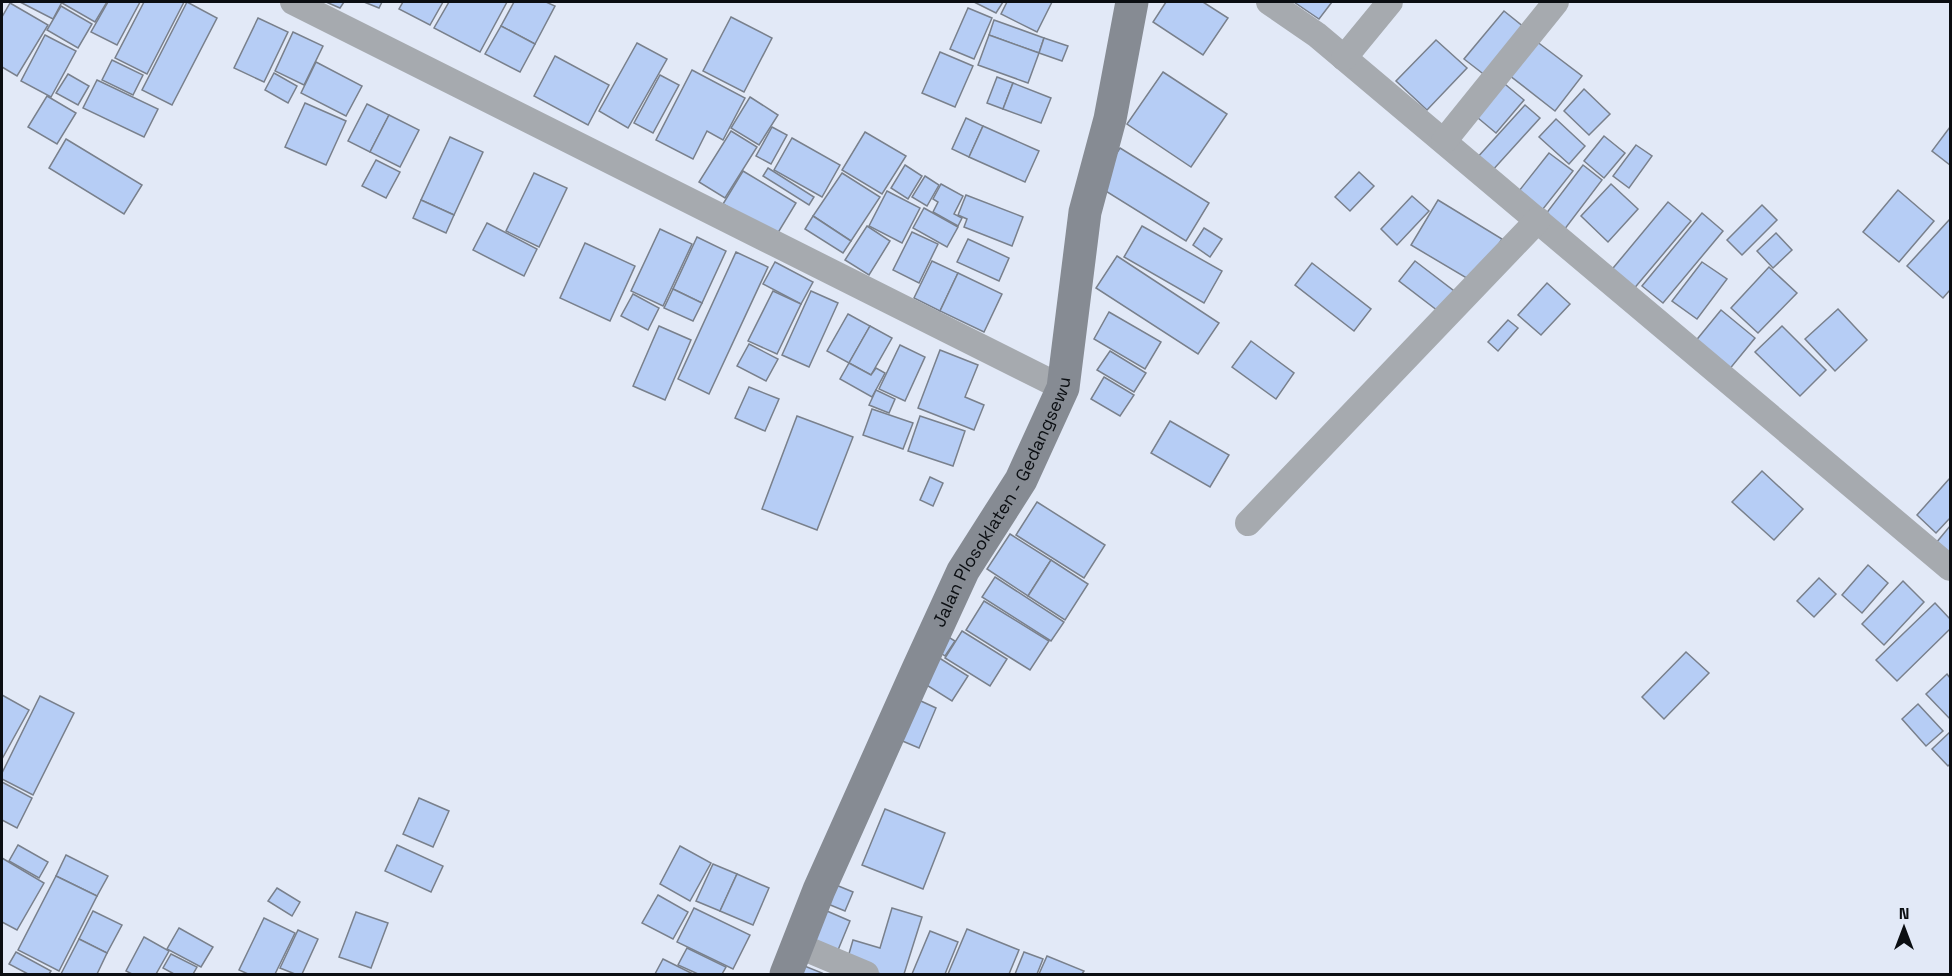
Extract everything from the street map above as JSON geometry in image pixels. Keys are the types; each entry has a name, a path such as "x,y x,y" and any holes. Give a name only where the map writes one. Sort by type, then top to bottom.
{"main road":[{"name":"Jalan Plosoklaten - Gedangsewu","path":"791,960 819,890 963,571 1021,480 1063,388 1085,212 1110,119 1132,2"}],"street":[{"path":"292,2 1063,388"},
{"path":"1269,2 1317,35 1950,568"},
{"path":"1344,58 1390,2"},
{"path":"1444,141 1556,2"},
{"path":"1248,523 1538,220"},
{"path":"791,960 866,975"}],"building":[{"path":"20,2 62,2 53,19"},
{"path":"63,2 107,2 95,22"},
{"path":"108,2 140,2 117,45 91,32"},
{"path":"144,2 184,2 147,74 115,58"},
{"path":"187,2 217,18 172,105 142,90"},
{"path":"326,2 344,2 340,8"},
{"path":"364,2 382,2 379,8"},
{"path":"403,2 443,2 430,25 399,9"},
{"path":"449,2 507,2 480,52 434,28"},
{"path":"514,2 546,2 555,6 535,44 501,26"},
{"path":"974,2 1003,2 996,13"},
{"path":"1007,2 1052,2 1037,32 1001,14"},
{"path":"1166,2 1203,2 1228,18 1203,55 1153,22"},
{"path":"1294,2 1332,2 1319,19"},
{"path":"10,3 48,25 17,76 2,67 2,17"},
{"path":"61,6 92,24 78,48 47,30"},
{"path":"968,8 992,18 974,59 950,49"},
{"path":"1504,11 1525,28 1486,76 1464,59"},
{"path":"731,17 772,38 744,92 703,71"},
{"path":"258,18 288,32 264,82 234,68"},
{"path":"994,20 1044,38 1039,53 989,35"},
{"path":"501,26 535,44 520,72 485,54"},
{"path":"293,32 323,46 304,85 275,71"},
{"path":"45,35 76,51 51,97 21,81"},
{"path":"989,35 1039,53 1028,83 978,65"},
{"path":"1044,38 1068,46 1062,61 1039,53"},
{"path":"1436,40 1467,68 1427,110 1396,81"},
{"path":"1536,41 1582,76 1555,111 1509,75"},
{"path":"637,43 667,59 628,128 599,111"},
{"path":"940,52 973,66 955,107 922,93"},
{"path":"555,56 609,85 588,125 534,96"},
{"path":"112,60 143,75 133,95 102,80"},
{"path":"316,62 362,86 346,116 301,93"},
{"path":"692,70 745,98 723,140 707,131 693,159 656,140"},
{"path":"1163,72 1227,114 1191,167 1127,124"},
{"path":"274,73 297,86 288,103 265,90"},
{"path":"68,74 89,86 78,105 56,93"},
{"path":"660,75 679,85 653,133 634,123"},
{"path":"997,77 1013,83 1003,109 987,103"},
{"path":"97,80 158,109 144,137 83,108"},
{"path":"1500,80 1524,100 1496,133 1472,113"},
{"path":"1013,83 1051,98 1041,123 1003,109"},
{"path":"1584,89 1610,114 1589,135 1564,111"},
{"path":"47,96 76,113 57,144 28,127"},
{"path":"750,97 778,115 759,145 731,128"},
{"path":"305,103 346,121 326,165 285,147"},
{"path":"367,104 389,115 370,152 348,141"},
{"path":"1525,105 1540,118 1491,172 1476,159"},
{"path":"389,115 419,130 400,167 370,152"},
{"path":"966,118 983,126 969,157 952,149"},
{"path":"1556,119 1585,146 1569,164 1539,137"},
{"path":"983,126 1039,151 1025,182 969,157"},
{"path":"772,127 787,135 771,164 756,156"},
{"path":"1950,127 1950,165 1932,151"},
{"path":"731,131 757,147 725,198 699,182"},
{"path":"865,132 906,156 882,194 842,170"},
{"path":"1604,136 1625,153 1604,178 1584,161"},
{"path":"450,137 483,152 454,215 421,200"},
{"path":"792,138 840,165 822,197 774,170"},
{"path":"66,139 142,185 124,214 49,168"},
{"path":"1636,145 1652,156 1629,188 1613,176"},
{"path":"1120,148 1209,203 1186,241 1096,185"},
{"path":"1549,153 1573,171 1539,214 1515,196"},
{"path":"376,160 400,172 386,198 362,186"},
{"path":"905,165 922,176 908,199 891,188"},
{"path":"1583,165 1602,180 1561,234 1542,219"},
{"path":"768,168 814,197 809,205 763,176"},
{"path":"743,171 796,203 776,236 723,204"},
{"path":"1359,172 1374,186 1350,211 1335,197"},
{"path":"534,173 567,188 539,247 506,231"},
{"path":"842,173 880,197 851,241 813,216"},
{"path":"925,176 939,185 927,206 912,197"},
{"path":"941,184 963,196 954,214 962,218 958,226 933,212 938,202 933,199"},
{"path":"1611,184 1638,209 1608,242 1581,216"},
{"path":"1898,190 1934,221 1899,262 1863,232"},
{"path":"887,191 920,208 902,243 869,226"},
{"path":"966,195 1023,217 1012,246 964,227 967,219 958,215"},
{"path":"1412,196 1429,211 1397,245 1381,229"},
{"path":"421,200 454,215 446,233 413,218"},
{"path":"1438,200 1502,239 1475,283 1411,245"},
{"path":"1668,202 1691,221 1632,291 1609,273"},
{"path":"1762,205 1777,220 1742,255 1727,240"},
{"path":"924,208 958,227 947,247 913,228"},
{"path":"1702,213 1723,231 1663,303 1642,286"},
{"path":"813,216 851,241 843,253 805,229"},
{"path":"1950,219 1950,290 1943,298 1907,266"},
{"path":"487,223 537,249 524,276 473,250"},
{"path":"867,226 890,241 869,275 845,260"},
{"path":"1142,226 1222,271 1204,303 1124,257"},
{"path":"1204,228 1222,239 1210,257 1193,245"},
{"path":"660,229 692,244 663,306 631,291"},
{"path":"912,232 938,244 919,283 893,270"},
{"path":"1776,233 1792,250 1773,268 1757,251"},
{"path":"697,237 726,251 702,303 673,289"},
{"path":"968,239 1009,258 999,281 957,262"},
{"path":"585,243 635,266 610,321 560,298"},
{"path":"736,252 768,267 709,394 678,379"},
{"path":"1117,256 1219,323 1198,354 1096,288"},
{"path":"932,261 958,273 940,311 914,298"},
{"path":"1415,261 1458,294 1442,314 1399,281"},
{"path":"775,262 813,282 801,304 763,284"},
{"path":"1702,262 1727,279 1697,319 1672,301"},
{"path":"1312,263 1371,309 1354,331 1295,285"},
{"path":"1769,267 1797,293 1758,333 1731,308"},
{"path":"958,273 1002,294 984,332 940,311"},
{"path":"1547,283 1570,304 1541,335 1518,315"},
{"path":"673,289 702,303 693,321 664,308"},
{"path":"773,291 801,304 777,354 748,341"},
{"path":"811,291 838,303 809,367 782,355"},
{"path":"633,294 659,308 648,330 621,316"},
{"path":"1838,309 1867,340 1835,371 1805,339"},
{"path":"1721,310 1755,338 1728,371 1694,343"},
{"path":"1109,312 1161,342 1145,369 1094,339"},
{"path":"848,314 870,326 849,363 827,351"},
{"path":"1508,320 1518,328 1498,351 1488,342"},
{"path":"659,326 691,340 665,400 633,386"},
{"path":"870,326 892,338 871,375 849,363"},
{"path":"1782,326 1826,370 1800,396 1755,352"},
{"path":"1251,341 1294,373 1276,399 1232,367"},
{"path":"749,344 778,359 766,381 737,366"},
{"path":"900,345 925,357 905,401 879,389"},
{"path":"940,350 978,365 965,397 984,405 974,430 918,408"},
{"path":"1110,351 1146,373 1134,392 1097,370"},
{"path":"849,363 871,375 876,368 885,373 872,397 840,379"},
{"path":"1104,377 1134,395 1120,416 1091,399"},
{"path":"749,387 779,399 765,431 735,418"},
{"path":"876,390 895,399 889,413 869,405"},
{"path":"872,409 913,423 903,449 863,435"},
{"path":"797,416 853,437 817,530 762,509"},
{"path":"920,416 965,431 953,466 908,451"},
{"path":"1170,421 1229,455 1210,487 1151,453"},
{"path":"1762,471 1803,509 1774,540 1732,502"},
{"path":"930,477 943,483 933,506 920,500"},
{"path":"1950,478 1950,518 1936,533 1917,515"},
{"path":"1037,502 1105,545 1084,578 1016,535"},
{"path":"1950,526 1950,555 1936,543"},
{"path":"1010,534 1051,560 1028,596 987,569"},
{"path":"1051,560 1088,584 1065,620 1028,596"},
{"path":"1868,565 1888,583 1862,613 1842,595"},
{"path":"995,577 1064,622 1051,641 982,597"},
{"path":"1819,578 1836,594 1814,617 1797,601"},
{"path":"1903,581 1924,602 1884,645 1862,624"},
{"path":"984,601 1049,641 1030,670 966,630"},
{"path":"1935,603 1950,619 1950,629 1897,681 1876,660"},
{"path":"962,631 1007,659 990,686 945,658"},
{"path":"940,632 955,641 945,656 931,646"},
{"path":"1686,652 1709,673 1664,719 1642,697"},
{"path":"933,654 968,676 952,701 917,679"},
{"path":"1947,674 1950,678 1950,719 1926,694"},
{"path":"2,695 29,710 2,759"},
{"path":"40,696 74,713 33,795 2,779 2,773"},
{"path":"910,696 936,708 919,748 893,737"},
{"path":"1918,704 1943,731 1926,746 1902,719"},
{"path":"1950,732 1950,764 1948,766 1932,749"},
{"path":"2,782 32,798 17,828 2,820"},
{"path":"419,798 449,811 433,847 403,834"},
{"path":"885,809 945,833 923,889 862,865"},
{"path":"18,845 48,862 39,878 9,861"},
{"path":"397,845 443,866 431,892 385,871"},
{"path":"680,846 711,863 690,901 660,884"},
{"path":"66,855 108,876 97,896 56,876"},
{"path":"2,858 44,883 17,930 2,922"},
{"path":"713,864 737,874 720,911 696,901"},
{"path":"737,874 769,888 753,925 720,911"},
{"path":"56,876 97,896 59,971 18,950"},
{"path":"836,885 853,892 845,911 828,904"},
{"path":"277,888 300,902 292,916 268,901"},
{"path":"658,895 688,912 673,939 642,923"},
{"path":"694,908 750,935 733,969 677,942"},
{"path":"820,908 850,921 838,950 808,937"},
{"path":"892,908 922,917 904,974 881,974 846,964 853,940 880,948"},
{"path":"93,911 122,925 107,953 79,939"},
{"path":"356,912 388,923 371,968 339,957"},
{"path":"264,918 295,933 275,974 248,974 239,970"},
{"path":"179,928 213,947 201,967 167,949"},
{"path":"967,929 1019,950 1009,974 948,974"},
{"path":"298,930 318,939 302,974 295,974 280,968"},
{"path":"930,931 958,942 945,974 912,974"},
{"path":"144,937 169,951 156,974 132,974 126,971"},
{"path":"79,939 107,953 97,974 61,974"},
{"path":"687,948 726,967 722,974 698,974 678,965"},
{"path":"16,952 51,971 49,974 28,974 9,964"},
{"path":"1024,952 1043,959 1037,974 1015,974"},
{"path":"171,954 197,967 193,974 174,974 163,968"},
{"path":"1047,956 1084,971 1082,974 1039,974"},
{"path":"663,959 693,974 655,974"},
{"path":"797,963 822,973 792,974"}]}
